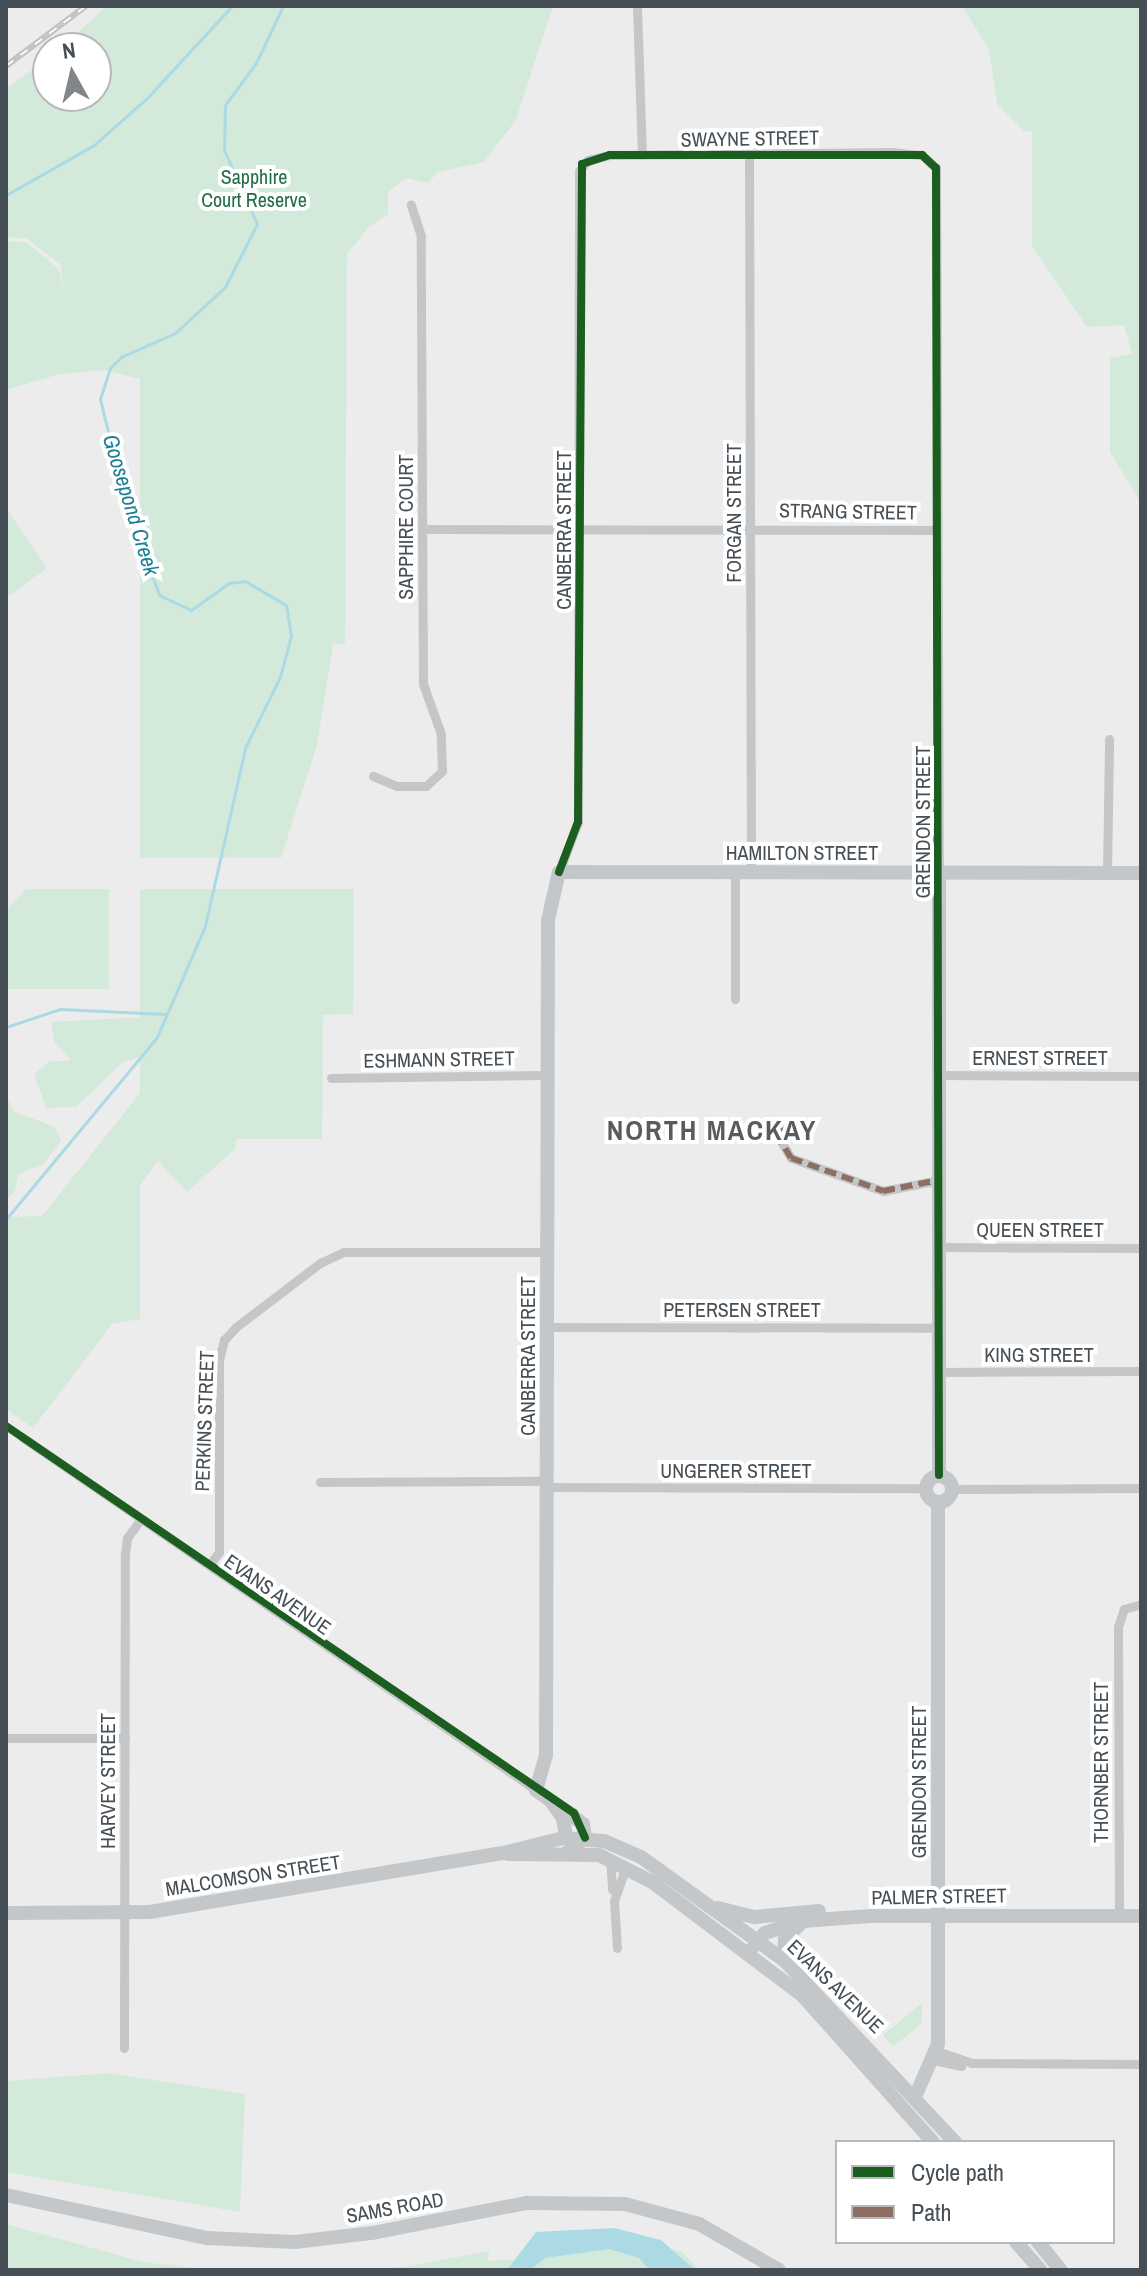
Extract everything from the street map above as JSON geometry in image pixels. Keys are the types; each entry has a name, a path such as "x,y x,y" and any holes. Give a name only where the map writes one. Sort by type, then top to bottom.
{"street":[{"path":"637,6 642,155"},
{"name":"SWAYNE STREET","path":"578,184 579,171 588,160 642,155 909,153 922,155 936,168"},
{"name":"FORGAN STREET","path":"749,154 751,872"},
{"name":"GRENDON STREET","path":"936,168 939,1475"},
{"name":"CANBERRA STREET","path":"536,1790 546,1756 548,920 559,872 578,822 578,184"},
{"name":"SAPPHIRE COURT","path":"373,776 397,786 426,786 442,771 441,734 423,684 421,236 411,205"},
{"name":"STRANG STREET","path":"424,529 936,530"},
{"path":"1107,873 1109,739"},
{"name":"HAMILTON STREET","path":"559,872 1141,873"},
{"path":"735,872 735,999"},
{"name":"ESHMANN STREET","path":"331,1078 547,1075"},
{"name":"ERNEST STREET","path":"939,1075 1141,1076"},
{"path":"776,1133 802,1124"},
{"path":"761,1127 776,1133 791,1158 874,1190 939,1180"},
{"name":"QUEEN STREET","path":"938,1247 1141,1248"},
{"name":"PERKINS STREET","path":"209,1565 219,1552 219,1361 224,1340 236,1327 320,1263 344,1252 547,1252"},
{"name":"PETERSEN STREET","path":"547,1327 938,1328"},
{"name":"KING STREET","path":"938,1372 1141,1371"},
{"name":"EVANS AVENUE","path":"22,1437 536,1790 549,1800 562,1817 573,1843 594,1854 614,1852"},
{"path":"953,1489 950,1497 938,1502 926,1488 939,1475 953,1489 1141,1488"},
{"name":"UNGERER STREET","path":"320,1482 926,1488"},
{"name":"GRENDON STREET","path":"915,2097 934,2057 938,1916 938,1502"},
{"name":"HARVEY STREET","path":"124,2048 125,1554 127,1538 141,1519"},
{"name":"THORNBER STREET","path":"1119,1916 1118,1627 1124,1609 1141,1604"},
{"path":"6,1738 125,1738"},
{"name":"EVANS AVENUE","path":"573,1843 614,1852 708,1905 816,2008 931,2140"},
{"name":"MALCOMSON STREET","path":"6,1913 124,1914 573,1843"},
{"path":"614,1852 626,1866 614,1901"},
{"path":"614,1852 617,1948"},
{"name":"EVANS AVENUE","path":"626,1866 751,1944 784,1960 953,2140"},
{"path":"708,1905 765,1915 818,1911 871,1916"},
{"path":"751,1944 765,1915"},
{"name":"PALMER STREET","path":"751,1944 781,1925 871,1916 1141,1916"},
{"path":"784,1960 786,1937 806,1921"},
{"path":"896,2098 904,2085 934,2057 972,2063 1141,2064"},
{"name":"SAMS ROAD","path":"6,2195 207,2238 295,2242 372,2233 527,2203 613,2203 699,2224 779,2270"},
{"path":"1018,2244 1040,2270"},
{"path":"1040,2244 1061,2270"}],"green space":[{"name":"Sapphire Court Reserve","path":"107,6 553,6 516,120 484,162 438,172 428,183 406,178 388,192 388,214 369,227 347,254 345,644 333,644 317,745 281,858 140,858 140,379 105,370 60,374 6,390 6,241 26,242 59,269 64,288 60,264 27,239 6,237 6,89 32,70 32,112 112,112 112,32 78,32"},
{"path":"962,6 1141,6 1141,503 1110,452 1110,358 1132,354 1124,325 1087,327 1032,246 1032,132 1024,131 997,104 989,50"},
{"path":"6,508 47,568 6,598"},
{"path":"26,889 109,889 109,989 6,989 6,911"},
{"path":"140,889 354,889 353,1014 323,1015 322,1139 236,1139 235,1149 187,1192 158,1161 140,1185 140,1319 112,1324 33,1428 6,1409 6,1217 42,1216 140,1093 140,1057 123,1062 76,1107 46,1108 34,1074 48,1062 71,1060 54,1041 51,1022 140,1017"},
{"path":"6,1095 13,1111 55,1127 61,1141 43,1164 18,1174 15,1191 6,1200"},
{"path":"922,2003 922,2023 893,2047 883,2035"},
{"path":"108,2073 245,2094 240,2212 6,2172 6,2081"},
{"path":"6,2224 143,2262 211,2270 6,2270"},
{"path":"599,2240 681,2251 699,2270 351,2270 404,2267 489,2251 488,2261 543,2258 598,2250"}],"water":[{"path":"614,2228 661,2240 695,2270 650,2270 639,2258 609,2249 545,2258 530,2270 507,2270 536,2232"}],"waterway":[{"path":"6,195 94,145 147,98 232,6"},
{"name":"Goosepond Creek","path":"6,1219 157,1037 205,926 245,748 280,677 291,636 286,605 245,581 229,583 191,610 159,595 121,485 100,399 110,368 121,357 175,333 225,287 257,224 224,150 225,105 256,63 283,6"},
{"path":"6,1027 60,1009 166,1014"}],"railway":[{"path":"6,66 86,6"}],"marked path":[{"path":"802,1124 776,1133 791,1158 883,1191 939,1180"},
{"path":"761,1127 776,1133"}],"cycle path":[{"path":"559,872 578,822 582,164 610,155 922,155 936,168 939,1475"},
{"path":"6,1426 574,1813 585,1838"}],"district":[{"name":"NORTH MACKAY","path":"712,1130"}]}
